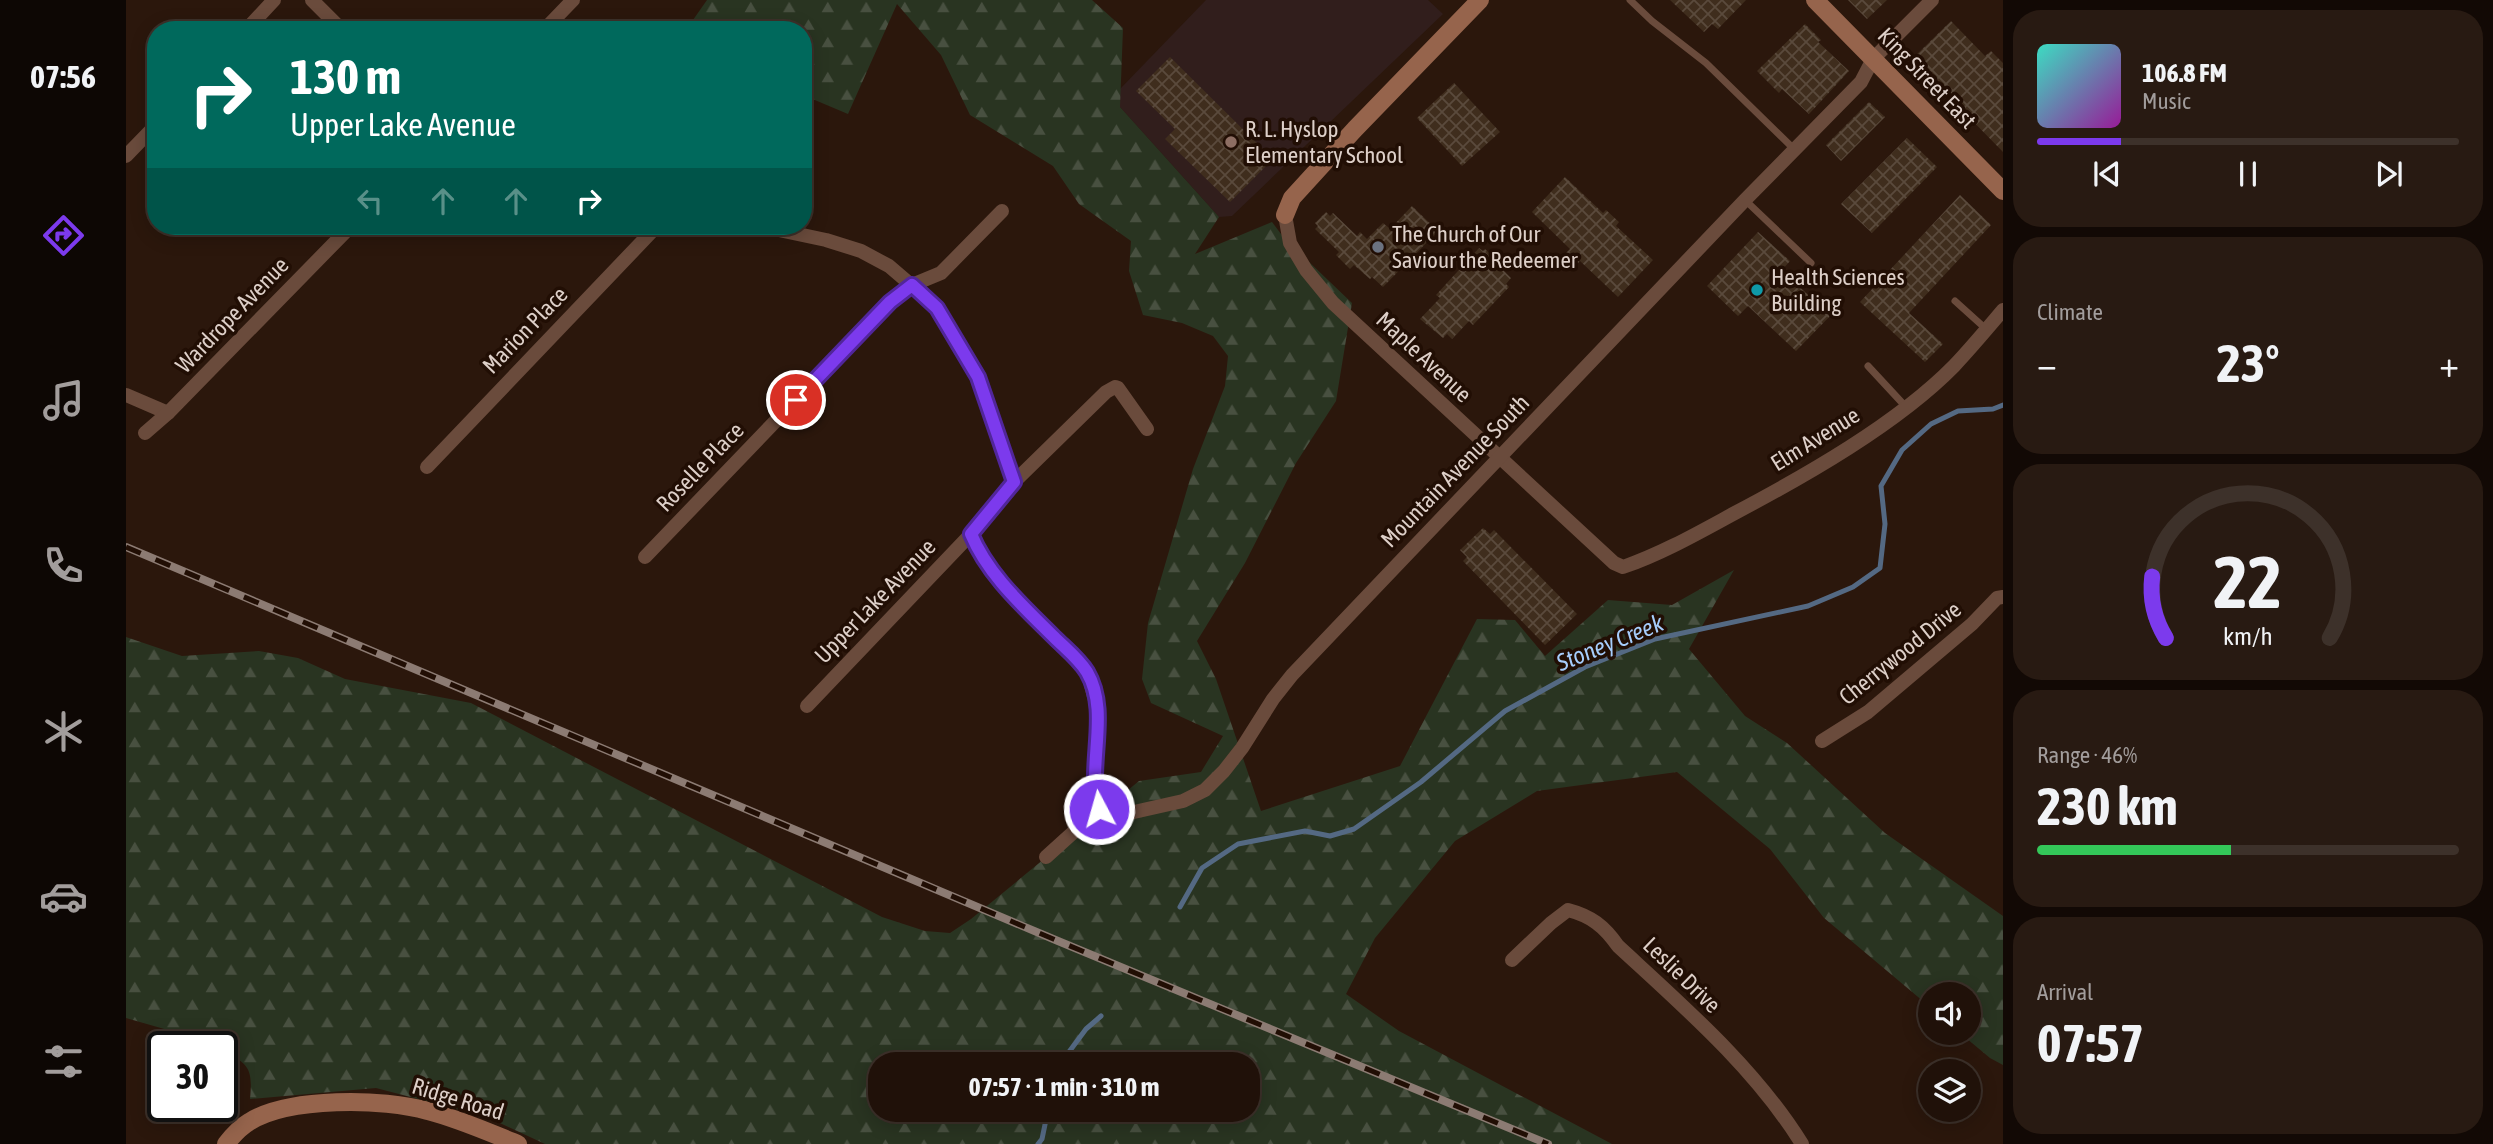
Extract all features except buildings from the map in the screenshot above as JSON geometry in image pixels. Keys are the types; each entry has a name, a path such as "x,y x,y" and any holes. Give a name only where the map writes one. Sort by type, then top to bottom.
{"main road":[{"path":"1285,215 1292,198 1355,128 1480,0"},
{"name":"King Street East","path":"1815,0 2003,191"},
{"name":"Ridge Road","path":"226,1144 235,1132 250,1121 272,1112 313,1105 359,1102 403,1105 427,1110 518,1144"}],"street":[{"path":"254,21 274,0"},
{"path":"312,0 333,21"},
{"path":"553,21 573,0"},
{"name":"Mountain Avenue South","path":"1099,809 1125,814 1183,801 1205,790 1242,748 1273,699 1292,675 1745,200 1796,151 1861,82 1873,59 1932,0"},
{"path":"126,156 147,134"},
{"name":"Roselle Place","path":"645,557 890,302 912,285 941,274 1002,211"},
{"name":"Maple Avenue","path":"1285,215 1290,243 1306,270 1333,303 1614,563 1623,567"},
{"name":"Wardrope Avenue","path":"145,433 168,413 342,235"},
{"name":"Marion Place","path":"427,467 648,235"},
{"path":"802,235 862,251 889,267 937,308 978,377 1014,482"},
{"name":"Elm Avenue","path":"1623,567 1702,531 1844,450 1906,407 1952,367 2003,310"},
{"name":"Upper Lake Avenue","path":"807,706 971,534 1014,482 1106,392 1118,388 1147,429"},
{"path":"126,395 168,413"},
{"path":"971,534 979,552 998,579 1088,674 1098,708 1094,791 1099,809 1046,857"},
{"name":"Cherrywood Drive","path":"1822,741 1868,712 1972,624 1997,598 2003,597"},
{"name":"Leslie Drive","path":"1512,960 1550,923 1568,910 1586,914 1606,929 1618,946 1717,1040 1783,1113 1802,1144"}],"lane":[{"path":"1630,0 1652,21 1706,63 1796,151"},
{"path":"1745,200 1811,263"},
{"path":"1955,301 1986,329"},
{"path":"1868,366 1906,407"}],"shaded area":[{"name":"R. L. Hyslop Elementary School","path":"1206,0 1428,0 1443,14 1232,216 1219,217 1120,107 1120,89"}],"green space":[{"path":"707,0 1092,0 1123,28 1120,107 1219,217 1195,254 1272,222 1284,238 1352,303 1336,401 1296,463 1245,563 1197,641 1216,679 1261,811 1400,766 1477,619 1515,620 1545,656 1608,600 1672,605 1734,570 1689,649 1745,716 1787,743 1885,833 2003,916 2003,1065 1974,1045 1981,1045 1981,982 1918,982 1918,997 1824,918 1770,849 1677,772 1537,791 1455,841 1375,938 1346,994 1399,1031 1612,1144 545,1144 487,1117 376,1088 250,1099 250,1074 244,1063 238,1059 238,1031 171,1031 126,1018 126,637 182,656 259,651 298,658 345,679 471,703 882,917 925,931 950,933 971,919 1139,781 1201,772 1223,736 1151,703 1142,679 1148,623 1193,469 1225,386 1228,356 1213,336 1182,323 1143,315 1129,271 1131,241 1079,204 1053,166 970,115 941,55 897,4 848,114 812,99 812,21 692,21"}],"waterway":[{"name":"Stoney Creek","path":"1180,907 1202,868 1238,844 1305,831 1330,836 1354,829 1421,782 1505,711 1585,667 1655,639 1808,606 1853,587 1880,568 1885,524 1881,486 1902,450 1931,424 1958,411 1993,409 2003,405"},
{"name":"Stoney Creek","path":"1069,1052 1086,1029 1101,1016"},
{"name":"Stoney Creek","path":"1038,1144 1042,1139 1046,1122"}],"railway":[{"path":"126,547 1058,941 1548,1144"}],"place":[{"name":"R. L. Hyslop Elementary School","path":"1231,142"},
{"name":"The Church of Our Saviour the Redeemer","path":"1378,247"},
{"name":"Health Sciences Building","path":"1757,290"}],"route":[{"path":"796,400 890,302 912,285 937,308 978,377 1014,482 971,534 979,552 998,579 1088,674 1098,708 1094,791 1099,809"}]}
